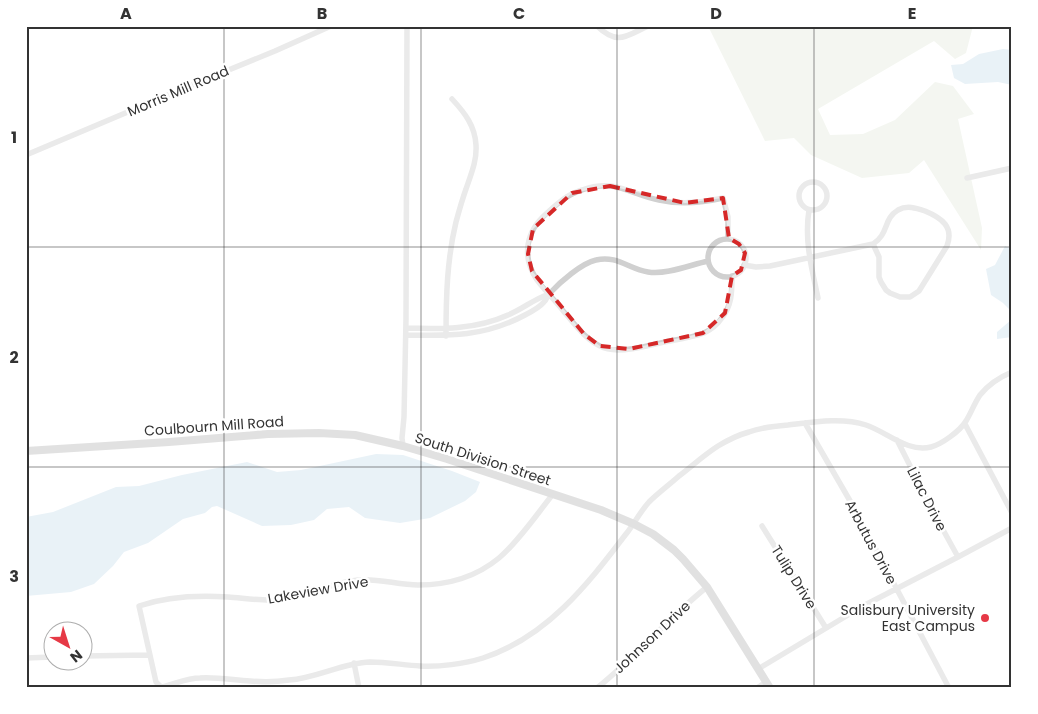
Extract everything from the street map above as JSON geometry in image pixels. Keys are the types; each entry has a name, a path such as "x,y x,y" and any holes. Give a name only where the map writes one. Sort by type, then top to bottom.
{"street":[{"name":"Morris Mill Road","path":"26,155 331,26"},
{"name":"South Division Street","path":"407,26 406,336 403,446 601,510 653,534 674,550 707,586 768,685"},
{"path":"597,26 605,34 620,38 648,26"},
{"path":"446,336 447,278 451,248 460,207 474,168 476,154 476,139 471,122 452,99"},
{"path":"967,178 1012,168"},
{"path":"819,183 826,189 828,198 819,210 809,210 800,201 800,192 805,184 819,183"},
{"path":"728,239 728,217 723,198 695,203 676,203 649,198 625,189 610,186 588,188 572,193 564,199 538,222 530,237 528,254 529,264 536,279 589,339 608,349 620,350 696,336 710,330 721,320 729,306 732,276"},
{"path":"744,265 762,267 873,244 884,234 890,217 904,208 915,208 935,215 943,221 949,234 947,246 922,287 914,294 905,297 894,296 883,287 879,277 879,257 873,244"},
{"path":"809,210 807,235 809,258 818,298"},
{"path":"723,239 728,239 735,240 740,244 746,259 741,270 732,276 719,275 714,272 708,261 708,255 713,244 723,239"},
{"path":"406,336 461,335 481,332 506,324 537,308 549,294 576,270 596,260 618,260 644,271 656,272 708,261"},
{"path":"406,328 446,329 473,326 497,320 549,294"},
{"path":"92,656 150,655 156,682 162,687 197,678 212,677 253,682 290,680 316,676 354,663 373,662 428,667 483,658 512,646 543,626 565,608 656,495 718,446 751,431 766,427 805,423 856,422 870,426 897,440 916,447 932,447 945,440 965,424 973,406 986,389 1012,372"},
{"name":"Arbutus Drive","path":"805,423 853,506 949,688"},
{"path":"965,424 1012,513"},
{"name":"Coulbourn Mill Road","path":"26,451 268,434 319,433 355,435 403,446"},
{"name":"Lilac Drive","path":"897,440 958,557"},
{"name":"Lakeview Drive","path":"150,655 139,606 175,597 227,597 277,600 341,583 360,580 415,585 453,582 474,573 500,557 553,494"},
{"name":"Tulip Drive","path":"762,526 826,628"},
{"path":"758,669 863,606 1012,528"},
{"name":"Johnson Drive","path":"597,688 707,586"},
{"path":"26,658 42,657"},
{"path":"354,663 359,688"},
{"path":"757,688 768,685"}],"highlighted area":[{"path":"610,186 685,203 723,198 729,238 739,244 745,253 741,270 732,276 725,313 703,333 629,349 600,346 584,334 532,271 528,254 533,229 572,193"}],"shaded area":[{"path":"708,26 973,26 966,53 955,59 934,41 818,109 830,135 863,134 895,120 935,82 953,86 974,114 958,119 982,228 981,250 924,160 909,173 862,178 811,155 794,138 765,141"}],"water":[{"path":"1003,49 1012,50 1012,85 998,82 965,84 954,78 951,65 963,64 979,54"},
{"path":"1005,246 1012,249 1012,312 991,295 986,269 995,265"},
{"path":"1012,312 1012,337 997,339 997,332 1011,320"},
{"path":"376,454 403,455 480,482 476,492 465,501 430,518 400,523 365,518 349,507 327,509 314,520 291,525 262,526 217,506 212,507 205,513 183,519 148,543 124,552 113,566 94,584 71,592 26,596 26,517 53,512 116,487 139,486 247,462 277,472 301,470"}],"place":[{"name":"Salisbury University East Campus","path":"985,618"}]}
